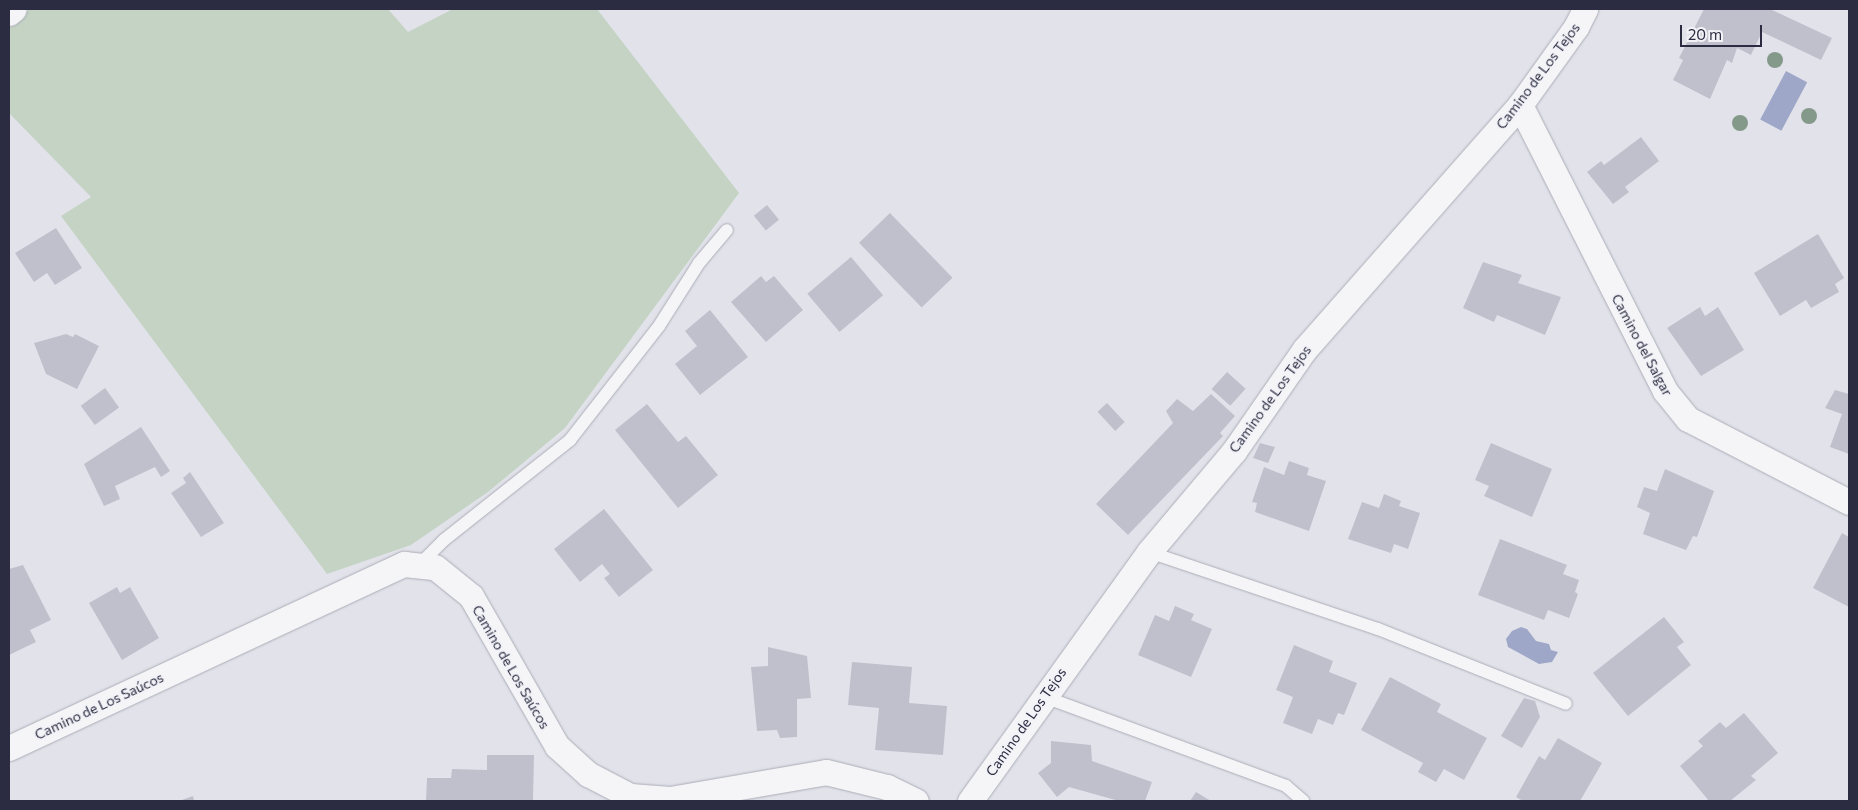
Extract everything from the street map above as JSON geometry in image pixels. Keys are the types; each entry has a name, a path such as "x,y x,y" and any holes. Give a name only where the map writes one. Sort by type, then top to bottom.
{"street":[{"path":"9,13 14,9"},
{"name":"Camino de Los Tejos","path":"970,801 1042,696 1148,552 1234,451 1305,349 1520,105 1576,27 1585,9"},
{"name":"Camino del Salgar","path":"1520,105 1665,391 1688,419 1849,502"},
{"name":"Camino de Los Saúcos","path":"9,748 404,564 435,567 471,596 557,746 588,774 630,796 670,799 826,772 887,787 916,801"}],"lane":[{"path":"419,565 444,540 570,440 659,326 699,263 726,230"},
{"path":"1148,552 1378,629 1566,704"},
{"path":"1042,696 1286,786 1303,801"}],"green space":[{"path":"30,9 388,9 408,32 453,9 597,9 739,193 565,428 488,492 411,545 327,574 61,216 91,197 9,113 9,26"}],"water":[{"path":"1786,71 1807,82 1781,131 1760,120"},
{"path":"1521,627 1527,629 1536,641 1549,644 1551,650 1558,652 1552,662 1539,664 1508,647 1506,639 1512,631"}],"building":[{"path":"1704,9 1770,9 1832,38 1821,60 1762,32 1751,55 1737,48 1732,63 1727,60 1710,99 1673,80 1683,60 1679,58"},
{"path":"1641,137 1659,161 1625,187 1629,192 1613,204 1587,172 1601,161 1604,165"},
{"path":"767,205 779,220 766,230 754,216"},
{"path":"890,213 953,278 922,308 859,243"},
{"path":"56,228 82,268 55,285 47,273 34,282 15,253"},
{"path":"1818,234 1844,278 1835,284 1839,292 1811,308 1806,300 1780,316 1754,273"},
{"path":"851,257 883,295 839,332 807,294"},
{"path":"1483,262 1522,275 1518,283 1561,297 1545,335 1497,315 1494,322 1463,308"},
{"path":"761,276 766,282 774,276 803,310 766,342 731,302"},
{"path":"1700,307 1705,316 1718,307 1744,350 1701,376 1667,328"},
{"path":"710,310 748,357 700,395 675,364 697,346 685,331"},
{"path":"66,334 73,337 75,334 99,346 77,389 46,374 34,343"},
{"path":"1227,372 1246,389 1230,406 1212,389"},
{"path":"105,388 119,407 95,425 81,406"},
{"path":"1835,390 1849,394 1849,454 1830,447 1842,414 1825,408"},
{"path":"1211,394 1235,416 1220,433 1223,436 1128,535 1096,504 1173,423 1166,411 1177,399 1193,411"},
{"path":"1107,403 1125,422 1115,431 1097,412"},
{"path":"647,404 678,442 686,436 718,475 678,508 615,430"},
{"path":"141,427 170,471 161,477 155,467 115,486 120,499 104,506 84,464"},
{"path":"1260,443 1275,447 1268,463 1253,458"},
{"path":"1491,443 1552,469 1532,517 1484,496 1489,486 1475,480"},
{"path":"1289,461 1309,468 1307,475 1326,481 1309,531 1255,512 1257,503 1252,502 1264,467 1284,475"},
{"path":"1665,469 1714,491 1697,537 1693,536 1686,550 1643,534 1650,513 1637,507 1644,487 1657,491"},
{"path":"190,472 224,523 201,537 171,493 186,483 183,478"},
{"path":"1384,494 1401,501 1399,506 1420,513 1408,549 1394,544 1391,553 1348,539 1362,502 1379,508"},
{"path":"604,509 653,570 619,597 604,578 610,574 602,564 580,582 554,549"},
{"path":"1842,533 1849,537 1849,607 1813,588"},
{"path":"1500,539 1567,565 1563,574 1579,580 1575,592 1578,594 1569,618 1548,610 1544,620 1478,595"},
{"path":"23,565 51,620 30,630 36,642 9,655 9,569"},
{"path":"117,587 120,593 130,587 159,638 122,660 89,603"},
{"path":"1175,606 1194,614 1191,620 1212,629 1191,677 1138,655 1155,615 1169,621"},
{"path":"1664,617 1684,642 1677,647 1691,665 1628,716 1593,673"},
{"path":"1294,645 1333,661 1329,672 1357,683 1344,715 1338,713 1333,725 1318,719 1312,734 1283,723 1293,697 1276,690"},
{"path":"768,647 807,656 811,698 797,699 797,737 780,738 777,730 757,731 751,667 768,666"},
{"path":"852,662 912,667 909,703 947,706 943,755 875,750 879,708 848,705"},
{"path":"1390,677 1441,704 1437,712 1487,738 1464,780 1444,769 1436,782 1418,772 1423,763 1361,730"},
{"path":"1524,698 1535,701 1540,717 1522,748 1501,736"},
{"path":"1744,713 1778,753 1751,776 1756,780 1730,801 1709,801 1680,766 1703,746 1698,741 1720,722 1726,728"},
{"path":"1558,738 1602,763 1580,801 1523,801 1516,797 1539,756 1545,760"},
{"path":"1051,741 1091,745 1092,761 1152,782 1145,801 1119,801 1069,787 1057,797 1038,773 1051,763"},
{"path":"487,755 534,755 533,801 426,801 427,778 451,778 452,769 487,770"},
{"path":"1196,792 1211,801 1190,801"},
{"path":"193,796 194,801 179,801"}]}
